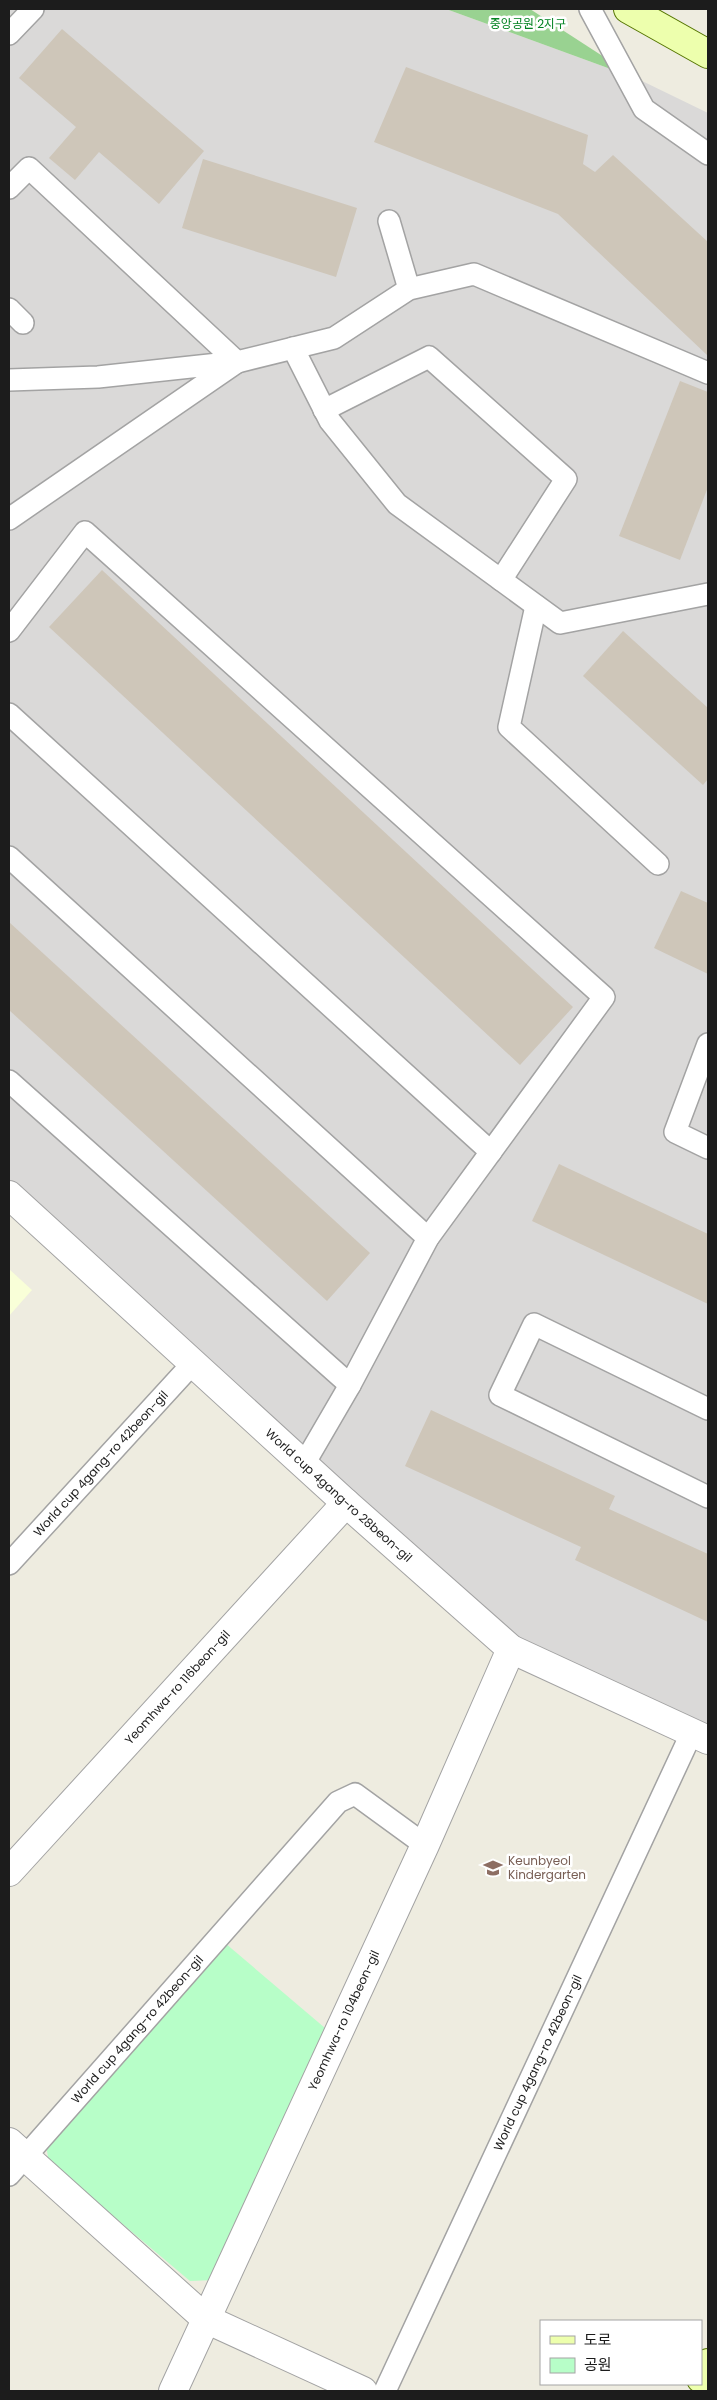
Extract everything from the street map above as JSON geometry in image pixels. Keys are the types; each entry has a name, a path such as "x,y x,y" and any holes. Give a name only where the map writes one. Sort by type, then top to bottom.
{"main road":[{"path":"628,9 708,54"},
{"path":"702,2377 708,2363"}],"street":[{"name":"World cup 4gang-ro 28beon-gil","path":"9,1195 346,1502 512,1649 700,1736"},
{"name":"Yeomhwa-ro 116beon-gil","path":"9,1872 346,1502"},
{"name":"Yeomhwa-ro 104beon-gil","path":"173,2391 425,1845 512,1649"},
{"name":"World cup 4gang-ro 42beon-gil","path":"14,2158 206,2319 363,2391"}],"lane":[{"path":"9,34 33,9"},
{"path":"590,9 644,108 708,154"},
{"path":"9,188 29,168 237,362"},
{"path":"389,221 409,289"},
{"path":"9,380 98,377 237,362 334,338 409,289 474,274 708,373"},
{"path":"293,348 330,421 397,504 560,623 708,594"},
{"path":"324,410 429,357 566,479 501,580"},
{"path":"9,518 237,362"},
{"path":"9,631 85,532 604,997 428,1238 350,1385 304,1464"},
{"path":"536,606 509,727 658,864"},
{"path":"9,714 491,1152"},
{"path":"9,857 428,1238"},
{"path":"708,1044 675,1132 708,1148"},
{"path":"9,1081 350,1385"},
{"path":"708,1409 534,1324 500,1395 708,1497"},
{"name":"World cup 4gang-ro 42beon-gil","path":"9,1564 194,1362"},
{"name":"World cup 4gang-ro 42beon-gil","path":"385,2391 700,1736"},
{"name":"World cup 4gang-ro 42beon-gil","path":"14,2158 338,1802 354,1794 425,1845"}],"shaded area":[{"path":"9,9 446,9 638,79 708,113 708,1740 511,1649 9,1195"},
{"path":"9,1269 32,1290 9,1316"}],"green space":[{"name":"중앙공원 2지구","path":"446,9 530,9 638,79"},
{"path":"225,1943 325,2028 215,2280 190,2281 49,2162 46,2146"}],"building":[{"path":"62,29 204,151 159,204 99,152 75,180 49,158 76,127 19,78"},
{"path":"406,67 588,135 583,164 595,172 613,155 708,242 707,355 558,214 374,142"},
{"path":"203,159 357,208 336,277 182,228"},
{"path":"680,381 708,392 708,487 680,560 619,536"},
{"path":"102,570 573,1007 520,1065 49,627"},
{"path":"623,631 708,708 708,779 703,785 583,676"},
{"path":"681,891 708,903 708,974 654,948"},
{"path":"9,922 370,1253 327,1301 9,1010"},
{"path":"559,1164 708,1234 708,1304 532,1221"},
{"path":"431,1410 615,1496 609,1509 708,1554 708,1622 575,1560 581,1547 405,1466"}],"place":[{"name":"Keunbyeol Kindergarten","path":"493,1868"}]}
